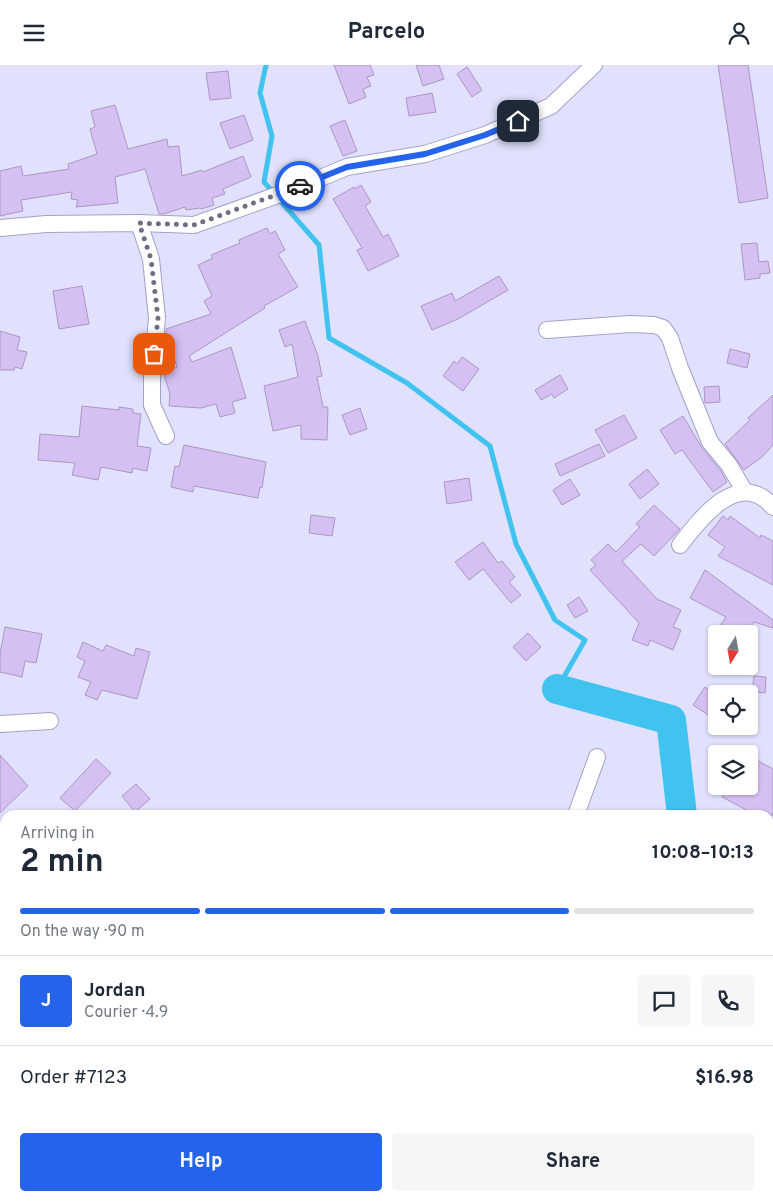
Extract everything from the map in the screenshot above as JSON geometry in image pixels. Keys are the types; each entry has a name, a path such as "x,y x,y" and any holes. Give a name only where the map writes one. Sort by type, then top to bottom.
{"street":[{"path":"0,228 46,224 139,223 194,225 294,189 347,167 425,154 485,135 551,106 594,65"},
{"path":"139,223 151,259 158,318 152,371 152,405 166,436"},
{"path":"547,330 630,324 654,325 663,328 670,338 710,442 728,465 745,492"},
{"path":"680,545 699,520 715,504 733,494 745,492 758,495 773,507"},
{"path":"0,724 50,721"},
{"path":"578,810 597,757"}],"building":[{"path":"334,65 370,65 374,75 367,77 371,86 363,89 366,97 349,104"},
{"path":"416,65 439,65 444,79 423,86"},
{"path":"718,65 748,65 768,198 739,203"},
{"path":"467,67 482,90 472,97 457,74"},
{"path":"228,71 231,98 210,100 206,73"},
{"path":"432,93 436,112 409,116 406,98"},
{"path":"115,105 128,149 167,139 168,147 179,146 182,176 202,170 203,172 243,156 251,177 223,189 225,194 212,198 214,205 201,209 186,210 185,207 159,214 145,169 115,177 118,203 76,207 78,200 71,199 72,192 21,200 23,211 0,216 0,171 21,166 23,176 69,169 68,164 97,154 90,129 95,127 91,111"},
{"path":"244,115 253,140 230,149 220,123"},
{"path":"345,120 357,151 343,156 330,126"},
{"path":"361,185 371,202 365,206 383,237 388,234 399,256 368,271 357,250 362,248 333,199"},
{"path":"267,228 270,234 275,231 285,250 278,254 298,287 264,306 265,308 189,356 192,362 231,347 246,398 232,402 235,413 220,417 216,404 201,408 169,406 170,394 163,371 177,367 166,329 211,314 204,301 212,296 198,265 213,258 211,255 240,243 239,240"},
{"path":"757,243 759,262 768,261 770,273 760,274 760,278 745,280 741,244"},
{"path":"499,276 508,290 458,319 432,330 421,306 452,293 455,301"},
{"path":"82,286 89,324 59,329 53,291"},
{"path":"305,321 318,356 322,376 317,377 323,407 328,407 327,440 301,439 301,425 273,431 264,386 298,377 292,344 285,347 279,330"},
{"path":"0,331 20,337 17,350 27,352 22,369 15,367 14,370 0,370"},
{"path":"730,349 750,354 747,368 727,363"},
{"path":"462,357 479,369 463,391 443,376 454,361 457,364"},
{"path":"560,375 568,389 554,398 552,394 541,400 535,390"},
{"path":"719,386 720,402 705,403 704,387"},
{"path":"773,395 773,445 762,457 744,470 725,444 750,420 748,418"},
{"path":"82,406 119,410 119,407 133,409 133,413 141,414 137,446 151,448 147,471 133,468 132,473 101,467 98,480 72,475 75,463 38,460 40,434 79,437"},
{"path":"360,408 367,429 350,435 342,415"},
{"path":"624,415 637,438 608,453 595,430"},
{"path":"683,416 702,448 721,471 727,482 713,492 682,450 675,454 660,430"},
{"path":"599,444 605,456 560,476 555,464"},
{"path":"184,445 266,462 262,488 260,487 258,498 194,486 193,492 171,487 175,466 179,467"},
{"path":"647,469 659,484 640,499 629,484"},
{"path":"469,478 472,500 447,504 444,482"},
{"path":"570,479 580,495 562,505 553,490"},
{"path":"654,505 680,529 654,556 641,544 622,561 657,599 681,610 673,627 681,630 673,650 650,640 648,646 632,640 639,623 590,570 596,565 591,560 608,544 616,552 640,527 636,524"},
{"path":"311,515 335,518 332,536 309,533"},
{"path":"723,516 728,520 730,516 760,538 761,535 773,541 773,585 718,556 725,547 708,535"},
{"path":"483,542 498,563 502,561 515,577 509,582 521,595 511,603 483,569 469,580 455,562"},
{"path":"705,570 773,620 773,628 754,622 752,625 720,625 726,617 690,598"},
{"path":"579,597 588,611 575,618 567,605"},
{"path":"5,627 42,634 36,663 25,661 22,677 0,672 0,654"},
{"path":"528,633 541,647 526,661 513,647"},
{"path":"83,642 103,651 106,645 134,656 136,648 150,652 137,699 102,690 97,700 85,695 91,682 78,677 85,661 77,657"},
{"path":"754,676 766,677 765,693 758,692 758,685 753,685"},
{"path":"705,687 708,689 708,715 693,705"},
{"path":"0,755 28,786 3,810 0,810"},
{"path":"96,759 111,773 76,810 60,798"},
{"path":"758,761 773,769 773,810 747,810 722,797 723,795 758,795"},
{"path":"136,784 150,799 137,810 133,810 122,796"}],"waterway":[{"path":"266,65 260,93 272,136 264,182 319,245 329,338 407,383 490,446 516,544 555,620 585,640 557,689"},
{"path":"557,689 671,720 681,810"}],"way so far":[{"path":"154,354 158,318 151,259 139,223 194,225 300,186"}],"route":[{"path":"300,186 347,167 425,154 485,135 518,121"}]}
